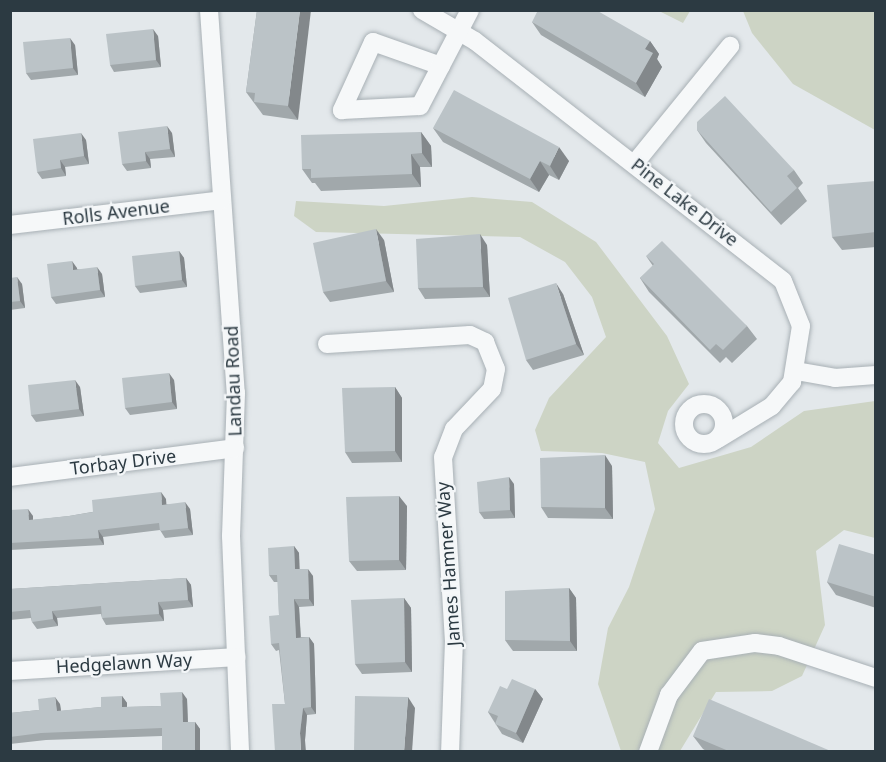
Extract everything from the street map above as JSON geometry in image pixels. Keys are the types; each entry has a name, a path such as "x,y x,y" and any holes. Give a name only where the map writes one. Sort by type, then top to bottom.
{"street":[{"name":"Landau Road","path":"209,10 235,448 231,536 240,752"},
{"name":"Pine Lake Drive","path":"422,10 460,29 635,163 783,281 801,326 796,371 772,406 718,439"},
{"path":"441,66 373,42 342,110 420,106 441,66 470,10"},
{"path":"635,163 730,46"},
{"name":"Rolls Avenue","path":"10,225 222,200"},
{"name":"James Hamner Way","path":"327,344 470,335 485,342 496,369 492,389 454,429 443,457 454,640 450,752"},
{"path":"796,371 835,378 876,375"},
{"name":"Torbay Drive","path":"10,477 235,448"},
{"path":"648,752 669,695 702,651 755,643 779,646 876,678"},
{"name":"Hedgelawn Way","path":"10,671 237,657"}],"green space":[{"path":"659,11 690,11 683,23"},
{"path":"743,11 875,11 875,130 793,84 752,33"},
{"path":"472,197 532,202 596,242 667,336 689,384 668,411 658,443 679,468 751,447 804,411 875,401 875,538 844,530 816,551 825,625 802,676 772,691 716,692 680,751 621,751 598,684 608,628 629,587 655,509 645,462 602,453 541,451 535,430 549,398 606,337 592,297 565,262 520,237 316,232 294,216 296,201 384,206"}],"building":[{"path":"257,10 300,10 288,106 254,102 255,93 246,92"},
{"path":"538,10 596,10 650,41 645,49 653,53 636,83 532,22"},
{"path":"153,29 156,60 110,65 106,34"},
{"path":"70,38 73,68 26,73 23,42"},
{"path":"454,90 559,147 550,166 540,161 530,179 433,128"},
{"path":"725,96 794,170 787,176 797,188 771,212 697,130 697,122"},
{"path":"167,126 170,149 145,152 146,161 122,164 118,132"},
{"path":"421,132 422,153 411,154 412,174 311,178 311,169 302,169 301,135"},
{"path":"81,133 84,156 60,160 61,168 37,172 33,139"},
{"path":"876,181 876,232 832,237 827,185"},
{"path":"376,229 386,281 323,292 313,243"},
{"path":"480,234 483,287 418,288 416,239"},
{"path":"662,241 747,326 723,350 716,344 710,350 640,278 654,264 646,256"},
{"path":"179,251 182,280 135,286 132,256"},
{"path":"72,261 73,270 97,267 100,290 51,297 47,264"},
{"path":"17,277 20,301 10,302 10,278"},
{"path":"556,283 576,344 526,360 508,298"},
{"path":"169,373 172,402 125,408 122,378"},
{"path":"75,380 79,409 31,415 28,385"},
{"path":"395,387 395,451 345,452 342,388"},
{"path":"605,455 605,508 541,507 540,458"},
{"path":"509,477 510,510 479,512 477,482"},
{"path":"161,492 162,505 185,502 188,528 160,531 159,523 98,530 99,538 10,543 10,510 28,509 29,520 69,516 93,512 92,500"},
{"path":"399,496 399,560 349,561 346,497"},
{"path":"839,544 876,555 876,597 827,582"},
{"path":"294,546 295,569 308,569 309,599 294,599 296,638 309,637 311,707 303,708 300,733 301,752 275,752 272,704 285,704 279,643 271,644 269,616 279,615 277,575 269,575 268,548"},
{"path":"186,578 188,600 158,602 159,614 102,618 101,606 52,611 53,619 32,622 30,610 10,612 10,589"},
{"path":"569,588 570,641 505,640 505,591"},
{"path":"404,598 405,662 355,664 351,600"},
{"path":"512,679 535,689 516,733 495,724 498,716 488,712 500,686 507,689"},
{"path":"182,692 183,722 195,722 195,752 162,752 162,728 41,733 10,737 10,713 39,710 38,699 55,697 57,711 101,707 101,697 122,696 122,707 161,706 160,693"},
{"path":"355,696 408,697 404,752 354,752"},
{"path":"709,699 833,752 731,752 693,736"}]}
